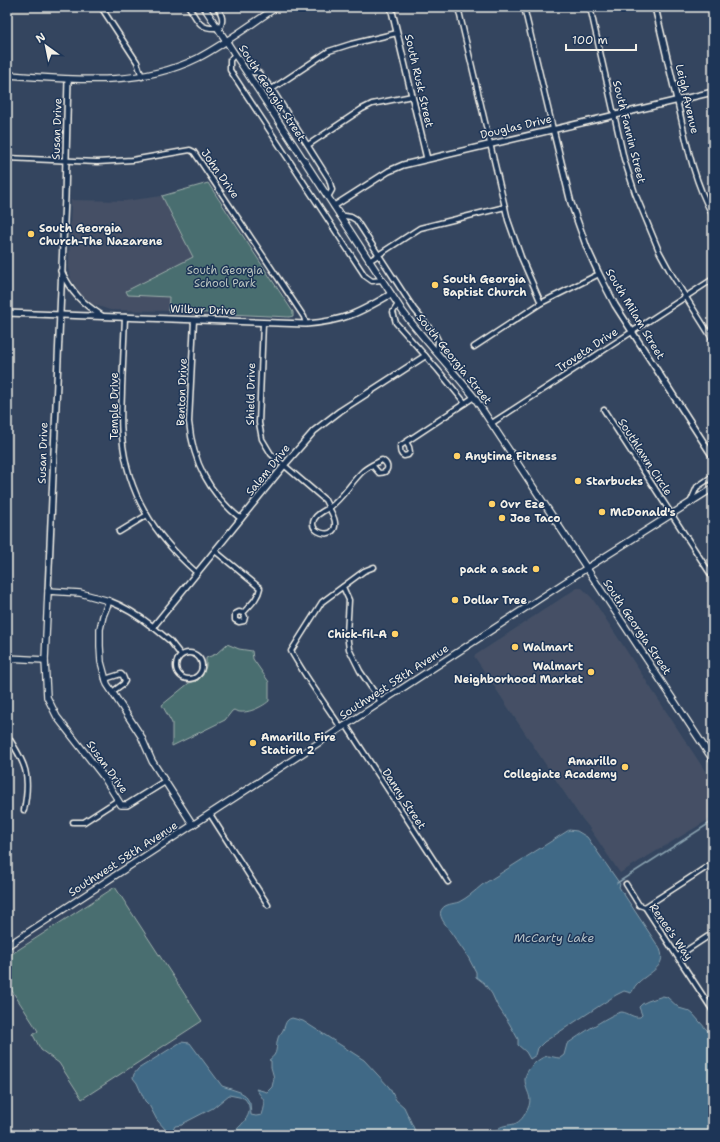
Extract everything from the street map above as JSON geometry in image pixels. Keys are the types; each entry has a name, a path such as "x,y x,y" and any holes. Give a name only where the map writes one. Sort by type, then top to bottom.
{"main road":[{"name":"South Georgia Street","path":"204,7 391,294 420,334 474,397 492,423 713,760"},
{"path":"7,75 68,79 120,80 142,77 169,70 198,58 277,7"},
{"name":"Southwest 58th Avenue","path":"7,946 586,568 713,488"},
{"path":"48,591 80,593 109,601 100,629 100,646 105,679 141,736 152,761 164,782 193,825"},
{"name":"Susan Drive","path":"48,591 45,660 47,697 56,717 103,776 120,802"},
{"path":"7,658 45,660"},
{"path":"120,802 128,806 164,782"}],"street":[{"path":"101,7 137,62 142,77"},
{"path":"189,7 202,25 207,28 218,29 223,23 223,17 217,7"},
{"name":"South Rusk Street","path":"391,7 427,159"},
{"path":"458,7 505,207 521,257 541,303"},
{"name":"South Milam Street","path":"524,7 570,203 587,248 615,305 713,457"},
{"name":"South Fannin Street","path":"590,7 624,159 634,193 672,276 713,340"},
{"name":"Leigh Avenue","path":"655,7 695,172 702,193 713,216"},
{"path":"272,89 330,51 351,44 397,33"},
{"path":"235,54 230,60 230,70 365,276 372,281 382,280"},
{"path":"246,71 259,72 272,89 329,178 332,190 328,197"},
{"name":"Susan Drive","path":"48,591 68,79"},
{"name":"Douglas Drive","path":"334,206 389,170 403,165 713,92"},
{"path":"308,145 372,104 412,96"},
{"name":"John Drive","path":"7,158 97,162 132,160 190,150 194,152 304,317 306,324"},
{"path":"369,261 420,228 505,207"},
{"path":"339,215 351,217 356,220 414,309 436,336 438,340 437,353"},
{"path":"61,270 78,298 103,316"},
{"path":"474,347 541,303 599,274"},
{"name":"Troveta Drive","path":"492,423 713,279"},
{"name":"Wilbur Drive","path":"7,313 306,324 331,322 344,318 362,311 391,294"},
{"path":"398,304 393,312 396,323 465,403"},
{"name":"Temple Drive","path":"125,317 121,435 128,471 139,500 147,515 168,545 197,573"},
{"name":"Benton Drive","path":"194,320 189,422 194,452 205,479 214,492 223,503 241,519"},
{"name":"Shield Drive","path":"263,323 260,431 266,446 272,454 325,500 329,508"},
{"name":"Salem Drive","path":"153,627 303,443 340,410 425,356"},
{"path":"406,442 474,397"},
{"name":"Southlawn Circle","path":"604,410 713,578"},
{"path":"329,508 334,515 336,525 330,533 319,533 315,528 313,521 317,514 337,502 363,472 372,465"},
{"path":"690,503 697,487 713,476"},
{"path":"119,532 147,515"},
{"path":"215,551 260,588 259,594 243,613"},
{"path":"374,567 364,571 343,587 349,600 346,634 349,649 360,671 381,702"},
{"name":"Danny Street","path":"343,587 322,602 291,651 306,678 344,727 448,882"},
{"path":"109,601 133,612 170,641 181,655"},
{"path":"192,652 201,659 203,664 202,670 195,678 189,680 179,675 176,670 176,664 181,655 192,652"},
{"path":"105,679 121,674 123,676 125,681 123,684 112,692"},
{"path":"7,735 24,762 28,783 24,810"},
{"path":"73,822 84,822 120,802"},
{"path":"210,814 268,905"},
{"path":"645,907 713,863"},
{"name":"Renee's Way","path":"626,884 639,904 645,907 712,1008"},
{"path":"678,956 713,933"}],"shaded area":[{"path":"162,196 193,257 127,291 129,295 169,297 168,311 110,310 92,304 80,293 71,279 69,266 71,200 125,201"},
{"path":"577,588 582,588 592,598 713,783 713,817 620,873 579,815 474,656"}],"green space":[{"name":"South Georgia School Park","path":"208,183 293,312 293,316 168,311 169,297 128,295 126,291 193,257 162,196"},
{"path":"227,644 239,649 252,651 253,659 269,682 269,701 247,712 238,712 234,710 225,720 172,746 172,723 162,705 189,683 197,681 203,675 206,666 206,658 216,654"},
{"path":"115,887 202,1021 82,1099 59,1063 41,1050 33,1035 38,1031 7,983 7,957"}],"water":[{"name":"McCarty Lake","path":"569,830 577,831 587,837 620,884 619,887 660,949 662,956 659,966 640,981 631,993 624,991 616,995 544,1042 538,1048 536,1055 530,1059 526,1052 518,1045 518,1039 492,994 484,983 476,977 476,972 468,957 443,921 441,912 445,906 459,902 482,885"},
{"path":"663,996 667,997 679,1008 693,1014 713,1037 713,1135 493,1135 503,1126 519,1122 525,1114 530,1103 530,1099 525,1084 525,1079 527,1072 537,1061 548,1056 560,1058 564,1055 567,1044 595,1025 617,1013 622,1012 635,1017 640,1017 642,1015 639,1007 642,1004"},
{"path":"292,1018 303,1021 364,1060 389,1087 396,1100 404,1107 417,1135 231,1135 243,1123 249,1113 249,1108 248,1103 244,1098 229,1095 213,1108 182,1125 175,1126 173,1130 170,1131 166,1130 157,1120 133,1078 138,1069 181,1042 190,1043 222,1086 245,1095 250,1103 251,1115 262,1115 264,1101 256,1089 267,1092 272,1087 274,1078 271,1061 269,1060 275,1053 278,1037 283,1031 286,1022"}],"waterway":[{"path":"617,883 713,821"}],"place":[{"name":"South Georgia Church-The Nazarene","path":"31,234"},
{"name":"South Georgia Baptist Church","path":"435,285"},
{"name":"Anytime Fitness","path":"457,456"},
{"name":"Starbucks","path":"578,481"},
{"name":"Ovr Eze","path":"492,504"},
{"name":"McDonald's","path":"602,512"},
{"name":"Joe Taco","path":"502,518"},
{"name":"pack a sack","path":"536,569"},
{"name":"Dollar Tree","path":"455,600"},
{"name":"Chick-fil-A","path":"395,634"},
{"name":"Walmart","path":"515,647"},
{"name":"Walmart Neighborhood Market","path":"591,672"},
{"name":"Amarillo Fire Station 2","path":"253,743"},
{"name":"Amarillo Collegiate Academy","path":"625,767"}]}
